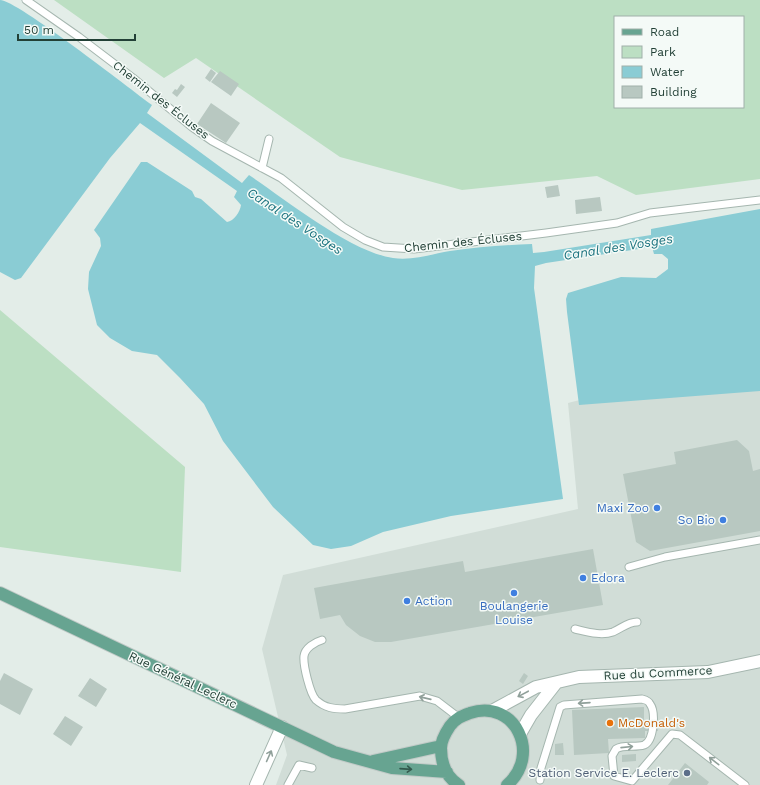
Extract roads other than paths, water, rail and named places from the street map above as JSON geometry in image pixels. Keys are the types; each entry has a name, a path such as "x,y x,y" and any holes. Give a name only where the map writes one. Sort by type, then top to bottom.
{"main road":[{"name":"Rue Général Leclerc","path":"0,593 334,752 392,768 447,772"},
{"path":"459,785 447,772 442,759 441,746 446,732 458,717 478,710 492,711 503,716 513,724 520,734 524,758 512,783"},
{"name":"Rue Général Leclerc","path":"367,762 441,746"}],"street":[{"name":"Rue du Commerce","path":"492,711 536,687 579,677 708,672 760,661"},
{"path":"520,734 531,715 556,683"},
{"path":"256,785 282,727"}],"lane":[{"name":"Chemin des Écluses","path":"26,0 115,64 192,127 212,141 281,178 343,227 365,240 383,247 414,249 546,233 617,223 650,213 760,200"},
{"path":"262,168 269,139"},
{"path":"629,567 664,558 760,540"},
{"path":"575,629 601,635 614,632 631,622 637,622"},
{"path":"322,640 308,649 304,656 307,676 315,699 333,709 345,709 420,696 437,701 458,717"},
{"path":"540,780 540,768 560,707 564,705 642,699 647,701 652,708 653,734 650,740 644,745 616,749 612,756 614,776 632,781 672,734 680,735 745,785"},
{"path":"288,785 299,765 312,768"}],"water":[{"name":"Canal des Vosges","path":"0,0 11,4 50,29 152,105 147,113 242,183 249,175 338,235 376,254 393,258 407,259 471,248 532,244 533,253 544,252 651,235 651,229 760,209 760,391 579,405 567,312 566,299 568,293 621,277 656,278 668,269 668,259 662,254 654,254 652,247 535,266 534,288 563,499 451,516 383,532 351,546 331,549 313,545 273,507 223,441 204,404 180,378 157,355 132,351 110,338 97,325 88,289 89,272 101,246 100,238 94,230 141,162 147,162 192,191 195,197 201,199 227,222 234,218 241,205 234,197 237,191 140,123 110,158 21,278 15,280 0,272"}],"place":[{"name":"Maxi Zoo","path":"657,508"},
{"name":"So Bio","path":"723,520"},
{"name":"Edora","path":"583,578"},
{"name":"Boulangerie Louise","path":"514,593"},
{"name":"Action","path":"407,601"},
{"name":"McDonald's","path":"610,723"},
{"name":"Station Service E. Leclerc","path":"687,773"}]}
